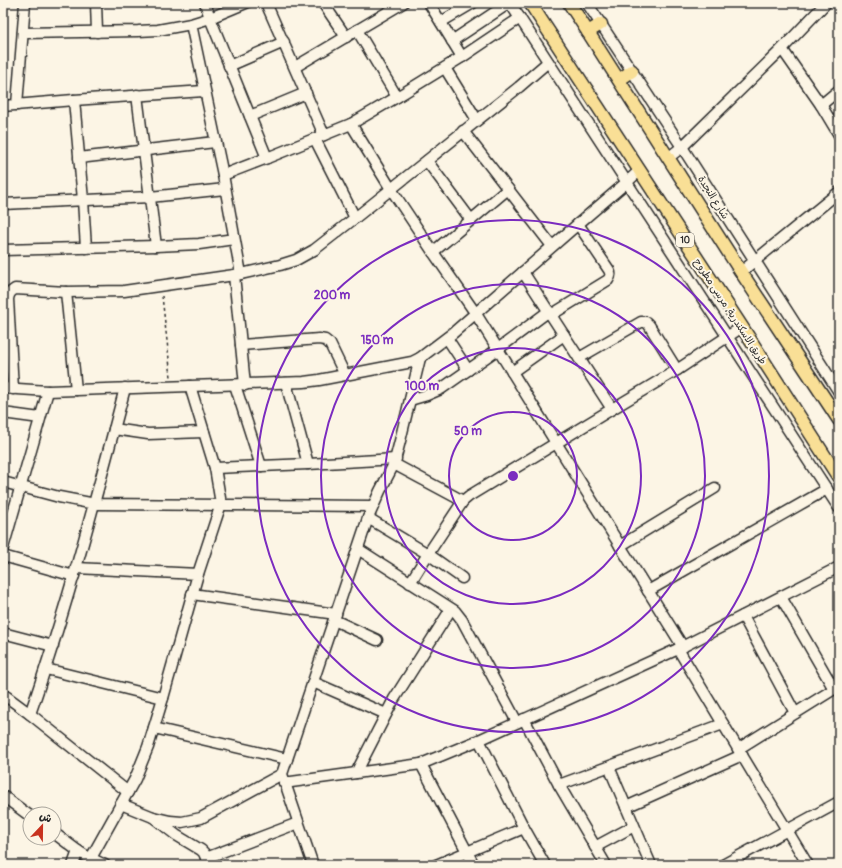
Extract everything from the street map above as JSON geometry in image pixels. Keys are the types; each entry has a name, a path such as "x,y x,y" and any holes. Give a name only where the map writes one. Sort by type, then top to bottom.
{"main road":[{"name":"طريق الاسكندرية, مرسى مطروح","path":"530,3 839,478"},
{"path":"569,3 741,272 839,420"},
{"path":"588,32 601,24"},
{"path":"619,80 632,71"}],"street":[{"path":"17,105 25,3"},
{"path":"96,3 97,32"},
{"path":"205,3 267,158"},
{"path":"266,3 306,93 320,137 355,218"},
{"path":"323,3 346,37"},
{"path":"295,67 403,3"},
{"path":"429,3 462,57"},
{"path":"441,22 473,3"},
{"path":"452,41 510,3 839,508"},
{"name":"شارع النجدة","path":"587,3 682,147 839,394"},
{"path":"668,158 682,147 782,49 826,3"},
{"path":"23,33 158,30 191,24 210,18 241,4"},
{"path":"223,175 351,124 445,68 520,18"},
{"path":"191,24 223,175 234,238 241,345 240,385 261,466"},
{"path":"357,30 397,97"},
{"path":"229,66 284,42"},
{"path":"782,49 821,105 839,135"},
{"path":"548,62 519,87 355,218 303,257 288,263 237,275 124,291 66,292 15,289 11,291 8,299 8,388 48,391 286,383 345,376 407,363 420,358 447,338 639,171"},
{"path":"445,68 477,120"},
{"path":"821,105 839,90"},
{"path":"3,106 204,91"},
{"path":"250,116 306,93"},
{"path":"137,96 156,246"},
{"path":"74,100 86,248"},
{"path":"351,124 432,252 476,314 648,591 723,724 808,865"},
{"path":"463,132 552,246"},
{"path":"79,158 215,142"},
{"path":"426,161 471,220"},
{"path":"3,204 150,197 225,189"},
{"path":"432,252 508,189"},
{"path":"741,272 839,192"},
{"path":"410,400 435,393 550,313 608,280 611,275 609,270 578,224"},
{"path":"3,250 199,244 234,238"},
{"path":"523,272 612,408"},
{"path":"66,292 76,390"},
{"path":"579,358 641,322 646,322 650,325 677,370"},
{"path":"410,583 463,501 612,408 677,370 742,327"},
{"path":"512,372 564,335"},
{"path":"447,338 468,370"},
{"path":"241,345 319,339 325,340 330,344 345,376"},
{"path":"309,864 298,822 283,779 287,759 368,518 395,461 420,358"},
{"path":"286,383 308,464"},
{"path":"91,858 128,792 140,768 148,747 198,574 221,504 215,468 190,386"},
{"path":"30,714 46,669 75,572 125,388"},
{"path":"3,548 48,391"},
{"path":"828,403 839,394"},
{"path":"3,413 40,418"},
{"path":"114,429 148,434 204,432"},
{"path":"215,468 395,461 463,501"},
{"path":"3,482 63,498 94,504 373,506"},
{"path":"620,546 715,488"},
{"path":"648,591 827,489"},
{"path":"368,518 428,554 462,578"},
{"path":"358,549 459,615 606,865"},
{"path":"3,556 75,572 198,574"},
{"path":"121,804 153,817 182,822 201,818 283,779 356,773 421,764 479,740 680,648 839,567"},
{"path":"192,594 335,617 377,640"},
{"path":"626,807 740,752 836,687 780,597"},
{"path":"356,773 400,688 451,609"},
{"path":"743,616 795,714"},
{"path":"3,633 53,646"},
{"path":"46,669 163,698"},
{"path":"313,682 386,714"},
{"path":"3,694 128,792"},
{"path":"559,785 723,724"},
{"path":"154,728 287,759"},
{"path":"479,740 524,828 545,865"},
{"path":"421,764 474,865"},
{"path":"609,767 651,865"},
{"path":"3,796 22,810"},
{"path":"723,865 839,802"},
{"path":"153,817 176,835 201,850 208,862 298,822"},
{"path":"595,847 634,826"},
{"path":"436,865 524,828"},
{"path":"62,839 78,851 105,865"},
{"path":"73,865 78,851"}],"path":[{"path":"161,286 172,387"}]}
